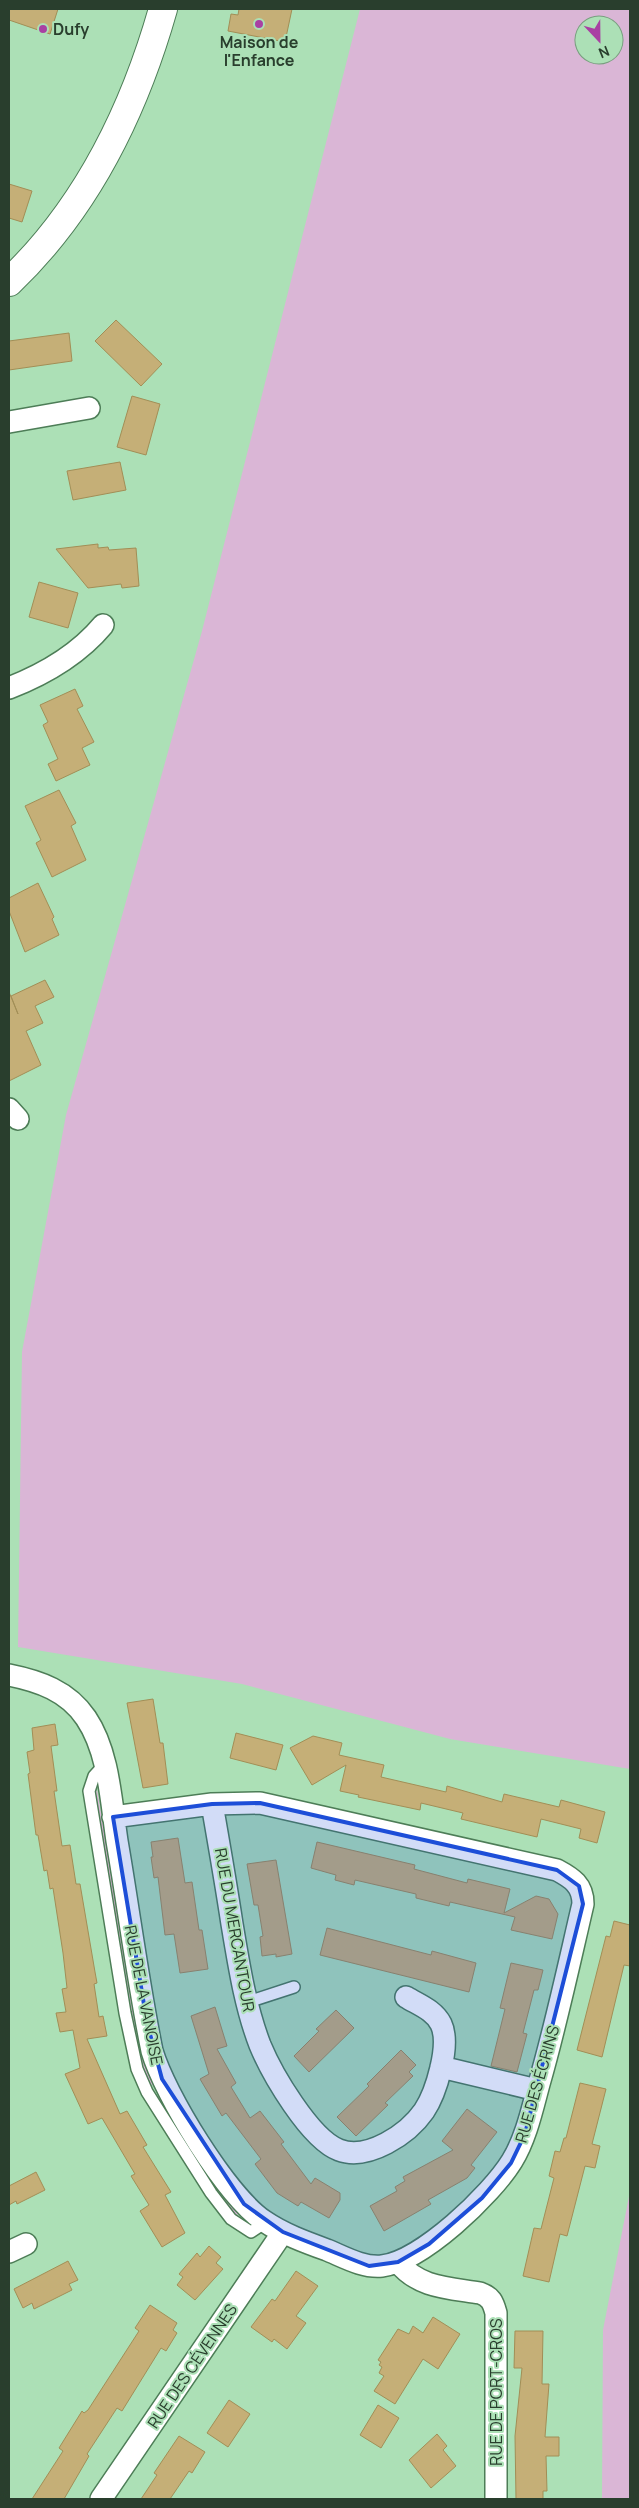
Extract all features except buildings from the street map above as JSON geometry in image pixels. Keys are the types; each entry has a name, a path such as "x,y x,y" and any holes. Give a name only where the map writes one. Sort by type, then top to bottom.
{"street":[{"path":"9,282 58,228 85,190 109,148 129,109 142,77 163,9"},
{"path":"9,422 89,408"},
{"path":"9,688 33,679 60,664 90,641 103,625"},
{"name":"RUE DE LA VANOISE","path":"9,1675 33,1680 70,1700 86,1717 98,1739 114,1817 146,2023 157,2066 162,2079 225,2180 244,2204 274,2227 369,2266 398,2262"},
{"name":"RUE DES ÉCRINS","path":"212,1804 260,1803 556,1870 572,1878 583,1894 584,1904 537,2090 520,2148 499,2179 457,2220 429,2244 398,2262"},
{"path":"114,1817 212,1804"},
{"name":"RUE DU MERCANTOUR","path":"212,1804 241,1980 261,2047 280,2084 304,2119 327,2143 340,2150 362,2152 384,2144 405,2131 424,2112 441,2067 445,2036 441,2024 434,2013 406,1997"},
{"path":"441,2067 537,2090"},
{"name":"RUE DES CÉVENNES","path":"101,2499 274,2227"},
{"name":"RUE DE PORT-CROS","path":"398,2262 407,2273 419,2281 480,2293 489,2296 494,2303 496,2313 496,2499"}],"lane":[{"path":"104,1765 94,1776 89,1791 125,2013 137,2069 147,2092 211,2193 231,2219 251,2232 274,2227"},
{"path":"248,2002 294,1987"}],"highlighted area":[{"path":"260,1803 557,1870 579,1886 583,1904 525,2134 511,2163 482,2198 429,2244 398,2262 369,2266 283,2232 244,2204 162,2079 147,2023 113,1817 212,1804"}],"shaded area":[{"path":"360,9 630,9 630,1769 450,1739 242,1684 18,1647 22,1352 66,1115 202,631"},
{"path":"97,1790 116,1900 154,2086 149,2083 139,2055 95,1793"},
{"path":"159,2095 225,2197 240,2214 235,2215 219,2196 158,2100"},
{"path":"630,2191 630,2499 602,2499 603,2330"}],"place":[{"name":"Maison de l'Enfance","path":"259,24"},
{"name":"Dufy","path":"43,29"}]}
